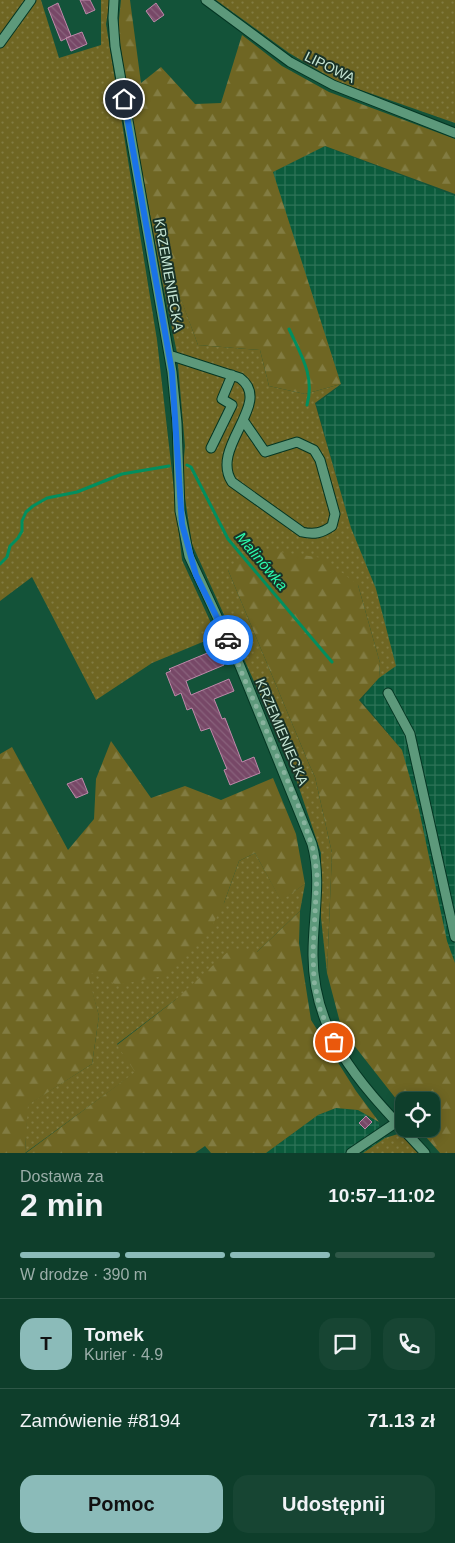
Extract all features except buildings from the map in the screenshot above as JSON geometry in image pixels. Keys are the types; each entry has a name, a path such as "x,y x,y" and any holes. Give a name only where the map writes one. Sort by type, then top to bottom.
{"street":[{"path":"0,43 31,0"},
{"name":"KRZEMIENIECKA","path":"114,0 115,46 169,355 177,423 180,511 189,556 240,666 300,810 314,852 317,875 313,962 314,981 320,1009 330,1035 348,1066 395,1120"},
{"name":"LIPOWA","path":"206,0 290,62 334,85 455,133"},
{"path":"169,355 240,378 248,388 251,402 226,456 226,469 232,482 302,532 312,534 324,532 332,526 335,514 320,460 314,450 297,442 265,452 243,420"},
{"path":"211,448 232,405 218,397 232,375"},
{"path":"388,693 410,734 455,937"},
{"path":"351,1153 395,1123"},
{"name":"KRZEMIENIECKA","path":"411,1137 425,1153"}],"shaded area":[{"path":"324,146 455,196 455,964 446,940 419,810 398,745 361,700 383,673 351,529 316,404 341,385 271,173"},
{"path":"336,1108 358,1110 379,1122 379,1130 385,1138 363,1153 266,1153 318,1115"}],"green space":[{"path":"0,0 41,0 59,58 101,45 101,0 110,0 106,24 157,340 182,560 217,636 152,663 96,700 32,577 0,601"},
{"path":"121,0 130,0 141,83 161,67 195,104 221,103 242,35 282,66 329,92 455,139 455,194 325,146 273,172 341,384 305,394 269,386 260,350 198,345 173,278 162,280 118,29"},
{"path":"216,0 455,0 455,123 338,82 289,53"},
{"path":"173,277 198,345 260,350 269,386 305,394 341,384 315,403 351,528 376,589 396,666 379,678 380,663 358,585 228,570 315,777 332,853 327,973 321,918 321,853 290,761 192,544 182,479 185,446 177,353 162,280"},
{"path":"258,549 323,558 358,585 380,663 379,678 359,700 402,750 419,810 447,941 455,963 455,1153 440,1153 426,1137 440,1137 440,1092 395,1092 395,1098 342,1030 327,973 332,853 315,777 228,570"},
{"path":"111,741 151,798 185,786 221,800 273,778 296,834 305,884 281,901 255,853 239,861 224,903 213,924 168,975 117,985 87,971 99,1016 92,1064 28,1105 25,1153 0,1153 0,754 12,747 68,850 94,819 96,779"},
{"path":"255,853 281,900 305,884 300,911 257,952 175,1000 117,1044 136,1072 25,1153 27,1105 92,1064 99,1016 86,971 224,903 239,861"},
{"path":"300,911 299,943 311,1020 356,1091 379,1122 358,1110 336,1108 318,1115 266,1153 211,1153 205,1146 195,1153 26,1153 135,1072 117,1045 175,1000 232,948 257,952"},
{"path":"395,1135 395,1137 404,1137 418,1153 363,1153 385,1138"}],"waterway":[{"path":"289,329 306,366 309,385 307,405"},
{"name":"Malinówka","path":"187,465 191,467 228,539 332,662"},
{"name":"Malinówka","path":"0,564 7,557 10,546 22,531 22,521 26,512 33,506 47,498 77,492 122,474 169,466"}],"way so far":[{"path":"228,640 300,810 314,852 317,875 313,952 314,981 320,1009 334,1042"}],"route":[{"path":"124,99 172,372 177,423 179,495 182,524 189,556 196,575 228,640"}]}
